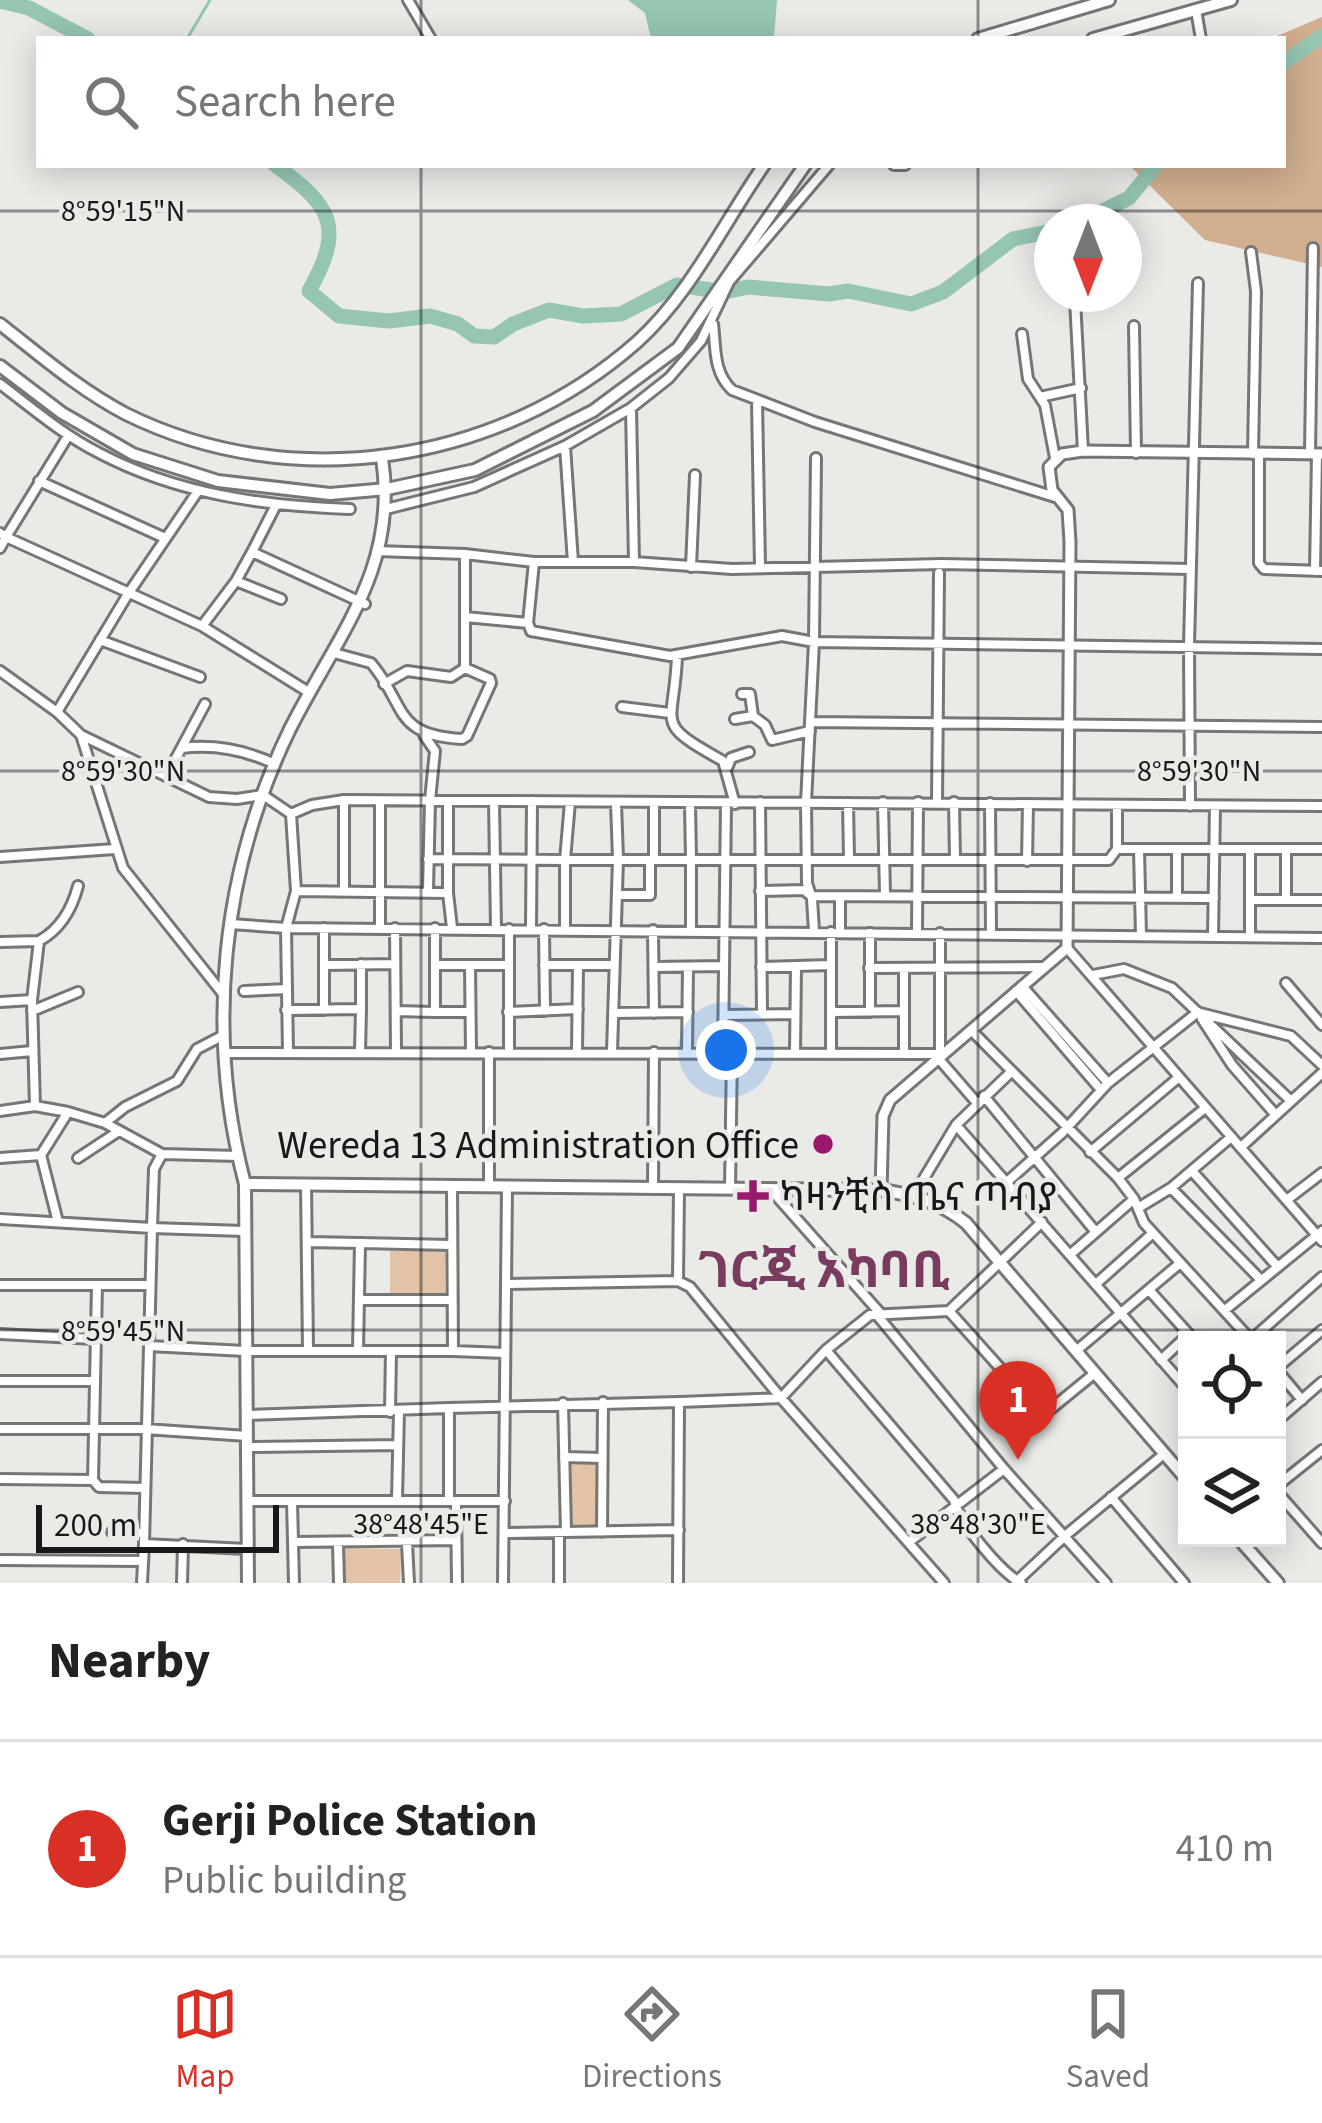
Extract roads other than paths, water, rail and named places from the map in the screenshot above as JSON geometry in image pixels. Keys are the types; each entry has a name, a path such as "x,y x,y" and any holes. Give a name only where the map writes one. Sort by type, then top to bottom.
{"main road":[{"path":"988,36 1109,0"},
{"path":"1104,36 1231,0"},
{"path":"0,324 93,395 128,415 196,440 293,460 382,458 447,444 550,401 638,341 694,276 762,168"},
{"path":"0,366 62,413 133,454 174,470 278,490 330,494 387,489 475,470 593,411 678,348 710,316 730,277 803,168"},
{"path":"248,1583 245,1184 231,1126 224,1035 235,881 275,764 363,603 386,509 382,458"},
{"path":"245,1184 881,1190 914,1195 957,1216 1178,1470"},
{"path":"1246,1547 1278,1583"}],"street":[{"path":"408,0 429,36"},
{"path":"1196,10 1201,36"},
{"path":"386,509 474,487 566,446 669,378 701,340 730,277 824,168"},
{"path":"1251,252 1256,291 1259,563 1264,569 1318,571 1313,248"},
{"path":"1190,806 1198,284"},
{"path":"1076,312 1083,452"},
{"path":"710,316 716,359 725,382 757,401 1057,497"},
{"path":"1134,326 1136,455"},
{"path":"881,1190 885,1108 899,1090 1067,948 1071,724 1067,510 1048,478 1055,458 1050,421 1028,379 1022,334"},
{"path":"0,384 101,455 199,490 275,507 350,509"},
{"path":"1040,398 1081,388"},
{"path":"757,401 760,567"},
{"path":"631,407 634,562"},
{"path":"0,548 3,535 68,436"},
{"path":"566,446 573,562"},
{"path":"1055,458 1083,452 1316,454"},
{"path":"814,931 806,803 816,458"},
{"path":"691,567 695,476"},
{"path":"39,481 165,538"},
{"path":"57,712 128,594 199,490"},
{"path":"202,626 236,581 275,507"},
{"path":"3,535 202,626 310,694"},
{"path":"377,551 691,567 1192,569"},
{"path":"252,552 363,603"},
{"path":"465,554 465,668"},
{"path":"534,562 531,631 677,656 782,636 814,642 1322,649"},
{"path":"937,802 939,573"},
{"path":"236,581 281,599"},
{"path":"465,617 528,623"},
{"path":"100,640 200,677"},
{"path":"334,653 371,663 400,711 435,751 428,890"},
{"path":"677,656 670,713 673,729 727,767"},
{"path":"383,684 407,671 451,677 465,668"},
{"path":"435,751 467,736 491,683 465,668"},
{"path":"0,671 81,735 209,797 237,800 263,795 291,814"},
{"path":"742,694 750,694 753,716 765,725 772,740 811,727 1322,727"},
{"path":"167,775 205,704"},
{"path":"622,707 670,713"},
{"path":"735,719 753,716"},
{"path":"81,735 115,849 133,884 191,949 224,996"},
{"path":"424,735 456,739"},
{"path":"182,748 217,747 275,764"},
{"path":"730,1190 724,1015 727,767 731,758 748,752"},
{"path":"291,814 344,800 1322,806"},
{"path":"344,800 344,890"},
{"path":"380,801 380,928"},
{"path":"494,801 496,929"},
{"path":"531,928 532,801"},
{"path":"448,802 452,928"},
{"path":"566,930 570,802"},
{"path":"760,802 762,1014"},
{"path":"848,802 849,858"},
{"path":"884,802 885,895"},
{"path":"917,932 918,802"},
{"path":"954,802 955,860"},
{"path":"612,1052 616,803"},
{"path":"990,803 991,932"},
{"path":"616,895 650,895 654,804"},
{"path":"1027,861 1028,804"},
{"path":"690,805 691,931"},
{"path":"428,860 1104,861 1117,850 1118,805"},
{"path":"1214,937 1215,806"},
{"path":"288,1052 286,928 296,891 291,814"},
{"path":"0,857 115,849"},
{"path":"1139,849 1141,936"},
{"path":"1177,849 1177,897"},
{"path":"1250,849 1250,937"},
{"path":"1286,849 1286,900"},
{"path":"1117,850 1322,849"},
{"path":"0,942 49,935 68,914 78,886"},
{"path":"760,891 804,890 811,896 1214,898"},
{"path":"296,891 448,893"},
{"path":"831,1053 831,965 840,896"},
{"path":"1250,900 1322,900"},
{"path":"230,924 1317,938 1322,949"},
{"path":"324,928 324,1010"},
{"path":"395,928 396,1052"},
{"path":"435,928 435,1012"},
{"path":"509,929 509,1052"},
{"path":"544,929 545,1011"},
{"path":"653,931 653,1013"},
{"path":"939,1056 940,932"},
{"path":"869,933 870,1012"},
{"path":"35,1106 32,1000 39,940"},
{"path":"1067,948 1204,1109 1320,1235 1276,1264 1225,1310"},
{"path":"360,1052 361,964"},
{"path":"324,965 395,964"},
{"path":"435,965 508,965"},
{"path":"470,965 471,1052"},
{"path":"543,965 614,965"},
{"path":"578,965 578,1052"},
{"path":"760,967 831,965"},
{"path":"795,1053 796,966"},
{"path":"653,967 724,967"},
{"path":"687,1052 688,967"},
{"path":"869,968 1045,967"},
{"path":"904,968 904,1053"},
{"path":"1093,975 1139,972 1172,988 1290,1100"},
{"path":"1286,983 1322,1025"},
{"path":"244,991 286,988"},
{"path":"1019,988 1105,1086"},
{"path":"32,1011 78,992"},
{"path":"0,1002 32,1000"},
{"path":"286,1010 362,1009"},
{"path":"508,1012 578,1009"},
{"path":"396,1011 469,1012"},
{"path":"831,1012 904,1011"},
{"path":"614,1013 688,1012"},
{"path":"1007,1182 1105,1086 1198,1012"},
{"path":"1198,1012 1291,1036 1322,1069 1241,1148"},
{"path":"1198,1012 1232,1065 1275,1114"},
{"path":"724,1015 794,1014"},
{"path":"971,1030 1118,1178 1153,1234 1251,1340 1322,1277"},
{"path":"105,1123 125,1107 177,1081 197,1049 224,1035"},
{"path":"0,1054 32,1051"},
{"path":"488,1186 489,1052"},
{"path":"653,1190 654,1052"},
{"path":"225,1053 939,1056 1036,1156 1095,1231"},
{"path":"914,1195 956,1125 1012,1071"},
{"path":"1090,1152 1178,1078"},
{"path":"0,1111 35,1106 68,1112 105,1123 162,1154 238,1156"},
{"path":"1118,1178 1204,1109"},
{"path":"58,1222 41,1155 68,1112"},
{"path":"956,1125 1178,1379"},
{"path":"78,1158 119,1132"},
{"path":"1072,1253 1136,1204 1172,1188 1231,1138"},
{"path":"142,1583 154,1169 162,1154"},
{"path":"0,1158 41,1155"},
{"path":"1192,1171 1276,1264"},
{"path":"1288,1198 1322,1172"},
{"path":"307,1184 308,1351"},
{"path":"452,1185 453,1352"},
{"path":"503,1583 507,1187"},
{"path":"1172,1188 1260,1280"},
{"path":"678,1281 679,1190"},
{"path":"772,1191 1004,1469 1106,1583"},
{"path":"0,1219 244,1231"},
{"path":"247,1415 781,1398 863,1319 949,1311 1042,1222"},
{"path":"1097,1283 1153,1234"},
{"path":"308,1242 451,1245"},
{"path":"358,1350 359,1243"},
{"path":"1076,1351 1179,1264"},
{"path":"507,1284 678,1281 690,1287 944,1583"},
{"path":"97,1285 93,1480 99,1487 145,1488"},
{"path":"0,1286 150,1285"},
{"path":"1150,1291 1186,1331"},
{"path":"359,1300 451,1300"},
{"path":"949,1311 1043,1416"},
{"path":"1286,1362 1322,1330"},
{"path":"0,1334 94,1339"},
{"path":"149,1346 245,1352 505,1352"},
{"path":"1161,1360 1178,1347"},
{"path":"826,1350 1018,1583 1066,1535 1164,1454"},
{"path":"391,1351 397,1500"},
{"path":"1019,1436 1095,1373"},
{"path":"0,1381 92,1381"},
{"path":"1286,1381 1302,1400"},
{"path":"1286,1413 1322,1382"},
{"path":"602,1532 603,1402"},
{"path":"678,1583 679,1402"},
{"path":"559,1583 562,1403"},
{"path":"449,1408 457,1583"},
{"path":"0,1429 145,1429 247,1442 397,1445"},
{"path":"1286,1481 1322,1450"},
{"path":"564,1457 602,1458"},
{"path":"1311,1460 1322,1472"},
{"path":"909,1542 1004,1469"},
{"path":"0,1479 93,1480"},
{"path":"1111,1497 1184,1583"},
{"path":"1286,1500 1322,1543"},
{"path":"247,1501 505,1501"},
{"path":"292,1501 294,1583"},
{"path":"504,1533 679,1530"},
{"path":"112,1532 247,1549"},
{"path":"294,1542 456,1540"},
{"path":"182,1583 183,1544"},
{"path":"338,1544 339,1583"},
{"path":"407,1544 409,1583"},
{"path":"0,1560 143,1561"}],"waterway":[{"path":"189,36 210,0"},
{"path":"0,1 29,8 82,36"},
{"path":"1286,61 1322,36"},
{"path":"279,168 309,193 327,219 327,250 309,291 339,316 389,321 430,316 458,324 474,336 494,337 549,310 583,316 621,314 677,285 725,292 748,287 829,294 848,291 911,304 943,292 1013,239 1034,235"},
{"path":"1117,204 1129,198 1154,168"}],"place":[{"name":"Wereda 13 Administration Office","path":"823,1144"},
{"name":"ካዛንቺስ ጤና ጣብያ","path":"753,1196"},
{"name":"Gerji Police Station","path":"1018,1460"}],"district":[{"name":"ገርጂ አካባቢ","path":"824,1269"}]}
